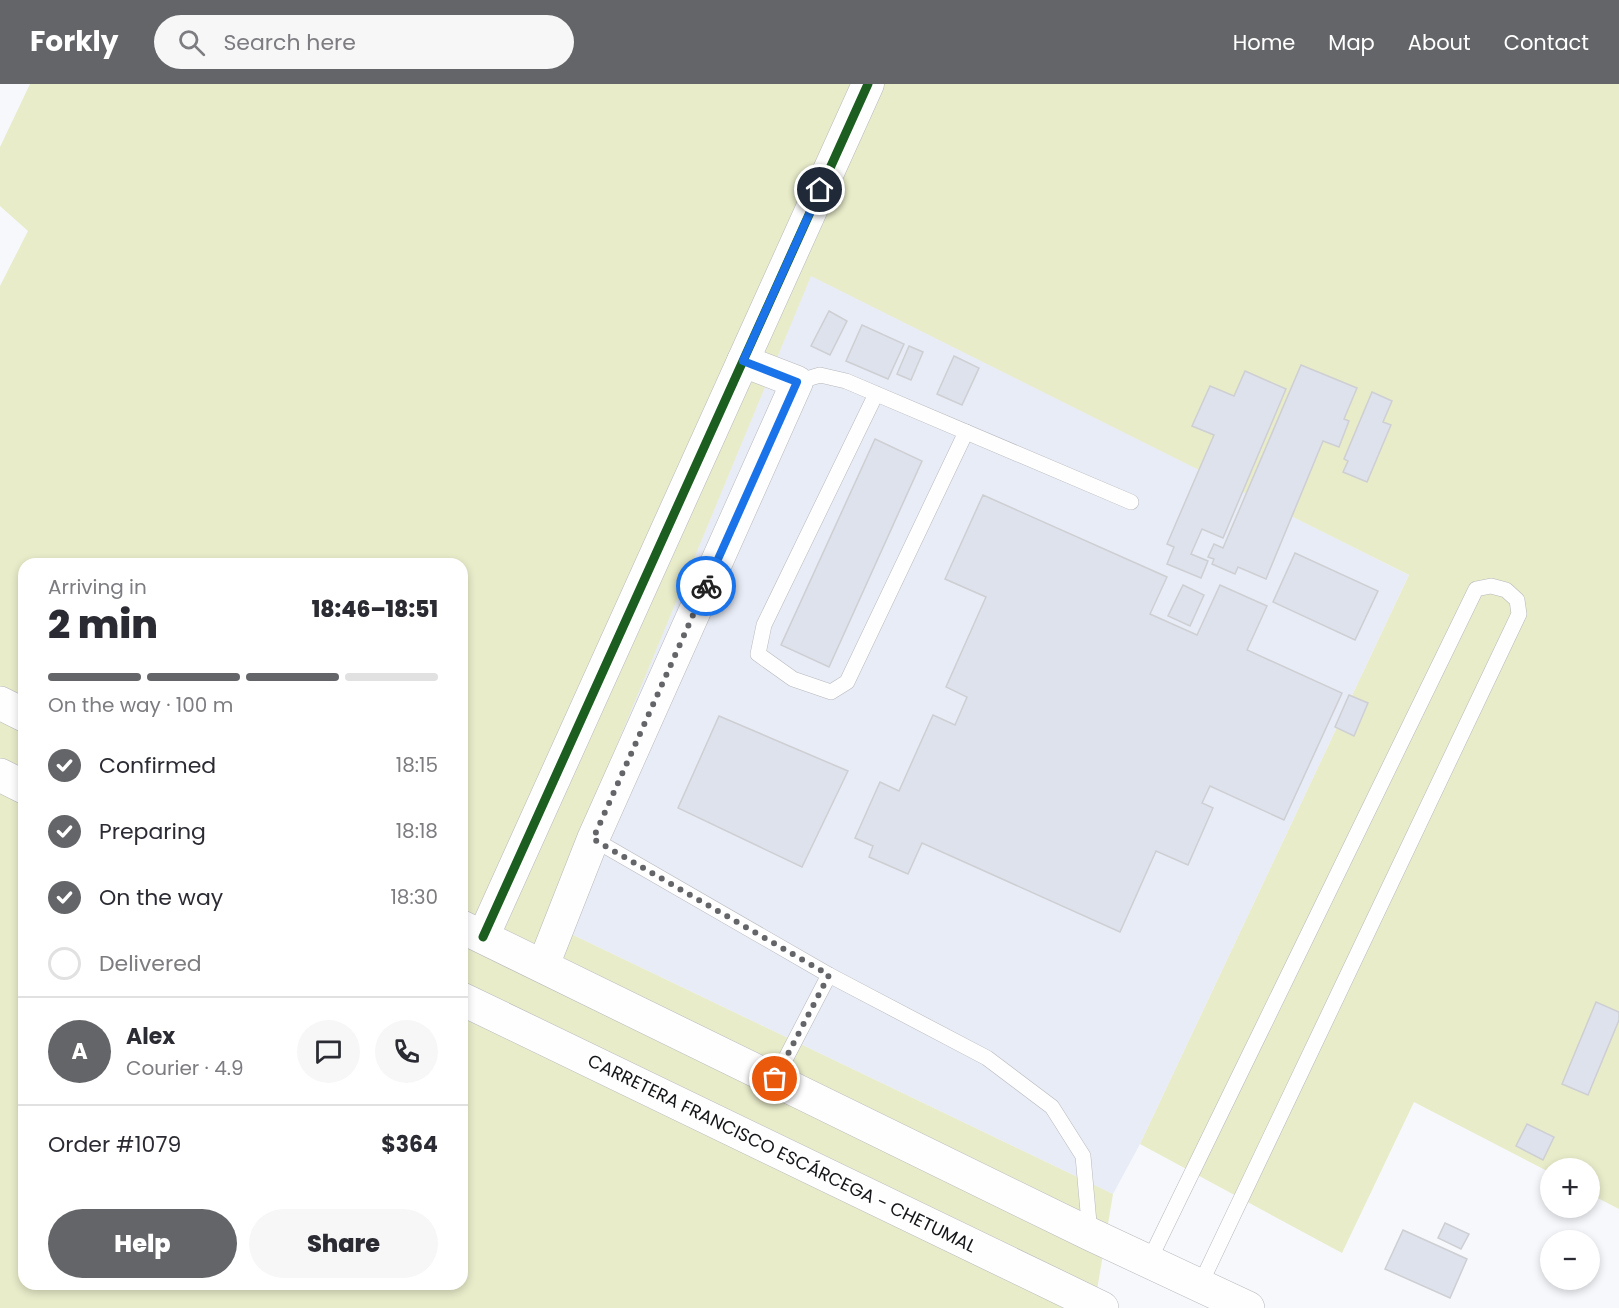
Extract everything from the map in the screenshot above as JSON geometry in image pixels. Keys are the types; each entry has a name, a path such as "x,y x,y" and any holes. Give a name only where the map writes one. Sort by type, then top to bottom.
{"highway":[{"path":"0,703 18,712"},
{"path":"0,775 18,784"},
{"path":"472,932 1090,1234 1248,1308"},
{"name":"CARRETERA FRANCISCO ESCÁRCEGA - CHETUMAL","path":"468,1002 1101,1308"}],"street":[{"path":"472,932 743,361 868,84"},
{"path":"543,966 593,839 797,382 743,361"}],"lane":[{"path":"797,382 820,375 846,381 1131,502"},
{"path":"876,394 764,625 758,654 793,679 831,692 847,682 966,432"},
{"path":"1149,1261 1476,589 1491,586 1506,590 1517,600 1519,614 1200,1285"},
{"path":"593,839 829,975 987,1058 1052,1107 1083,1156 1090,1234"},
{"path":"775,1079 829,975"}],"shaded area":[{"path":"811,275 1409,575 1140,1144 1113,1194 544,921"}],"green space":[{"path":"30,84 1619,84 1619,1209 1600,1199 1600,1158 1540,1158 1540,1167 1414,1102 1342,1253 1140,1144 1409,575 811,276 544,921 1113,1194 1094,1308 0,1308 0,286 28,231 0,206 0,147"}],"building":[{"path":"829,311 847,321 830,355 811,346"},
{"path":"862,325 904,344 888,379 846,361"},
{"path":"909,346 923,352 911,380 897,374"},
{"path":"954,356 979,368 962,405 937,394"},
{"path":"1301,365 1357,388 1344,419 1349,421 1339,447 1323,441 1266,579 1238,567 1235,574 1212,564 1214,559 1208,557 1214,544 1223,548"},
{"path":"1245,371 1286,389 1223,538 1202,529 1191,554 1208,561 1201,578 1167,564 1174,547 1167,544 1214,435 1192,426 1210,386 1234,396"},
{"path":"1372,392 1392,401 1383,422 1391,425 1367,482 1343,472 1348,461 1344,459"},
{"path":"875,439 922,461 829,667 781,645"},
{"path":"983,495 1167,577 1150,614 1197,635 1220,585 1267,606 1247,650 1342,693 1284,820 1210,786 1202,803 1213,808 1188,865 1156,851 1120,932 922,843 908,874 869,857 873,846 855,838 880,782 899,791 933,715 955,725 967,697 946,687 986,597 945,579"},
{"path":"1295,553 1378,591 1355,640 1273,602"},
{"path":"1183,585 1204,595 1190,626 1168,616"},
{"path":"1349,695 1368,703 1354,736 1335,727"},
{"path":"719,716 848,771 802,867 678,808"},
{"path":"1596,1002 1619,1012 1619,1020 1588,1095 1562,1084"},
{"path":"1527,1124 1554,1137 1544,1158 1540,1158 1516,1146"},
{"path":"1445,1223 1469,1234 1461,1249 1438,1238"},
{"path":"1403,1230 1467,1259 1450,1298 1385,1269"}],"cycle path":[{"path":"483,937 868,84"}],"way so far":[{"path":"706,586 593,839 829,975 775,1079"}],"route":[{"path":"706,586 797,382 743,361 820,190"}]}
